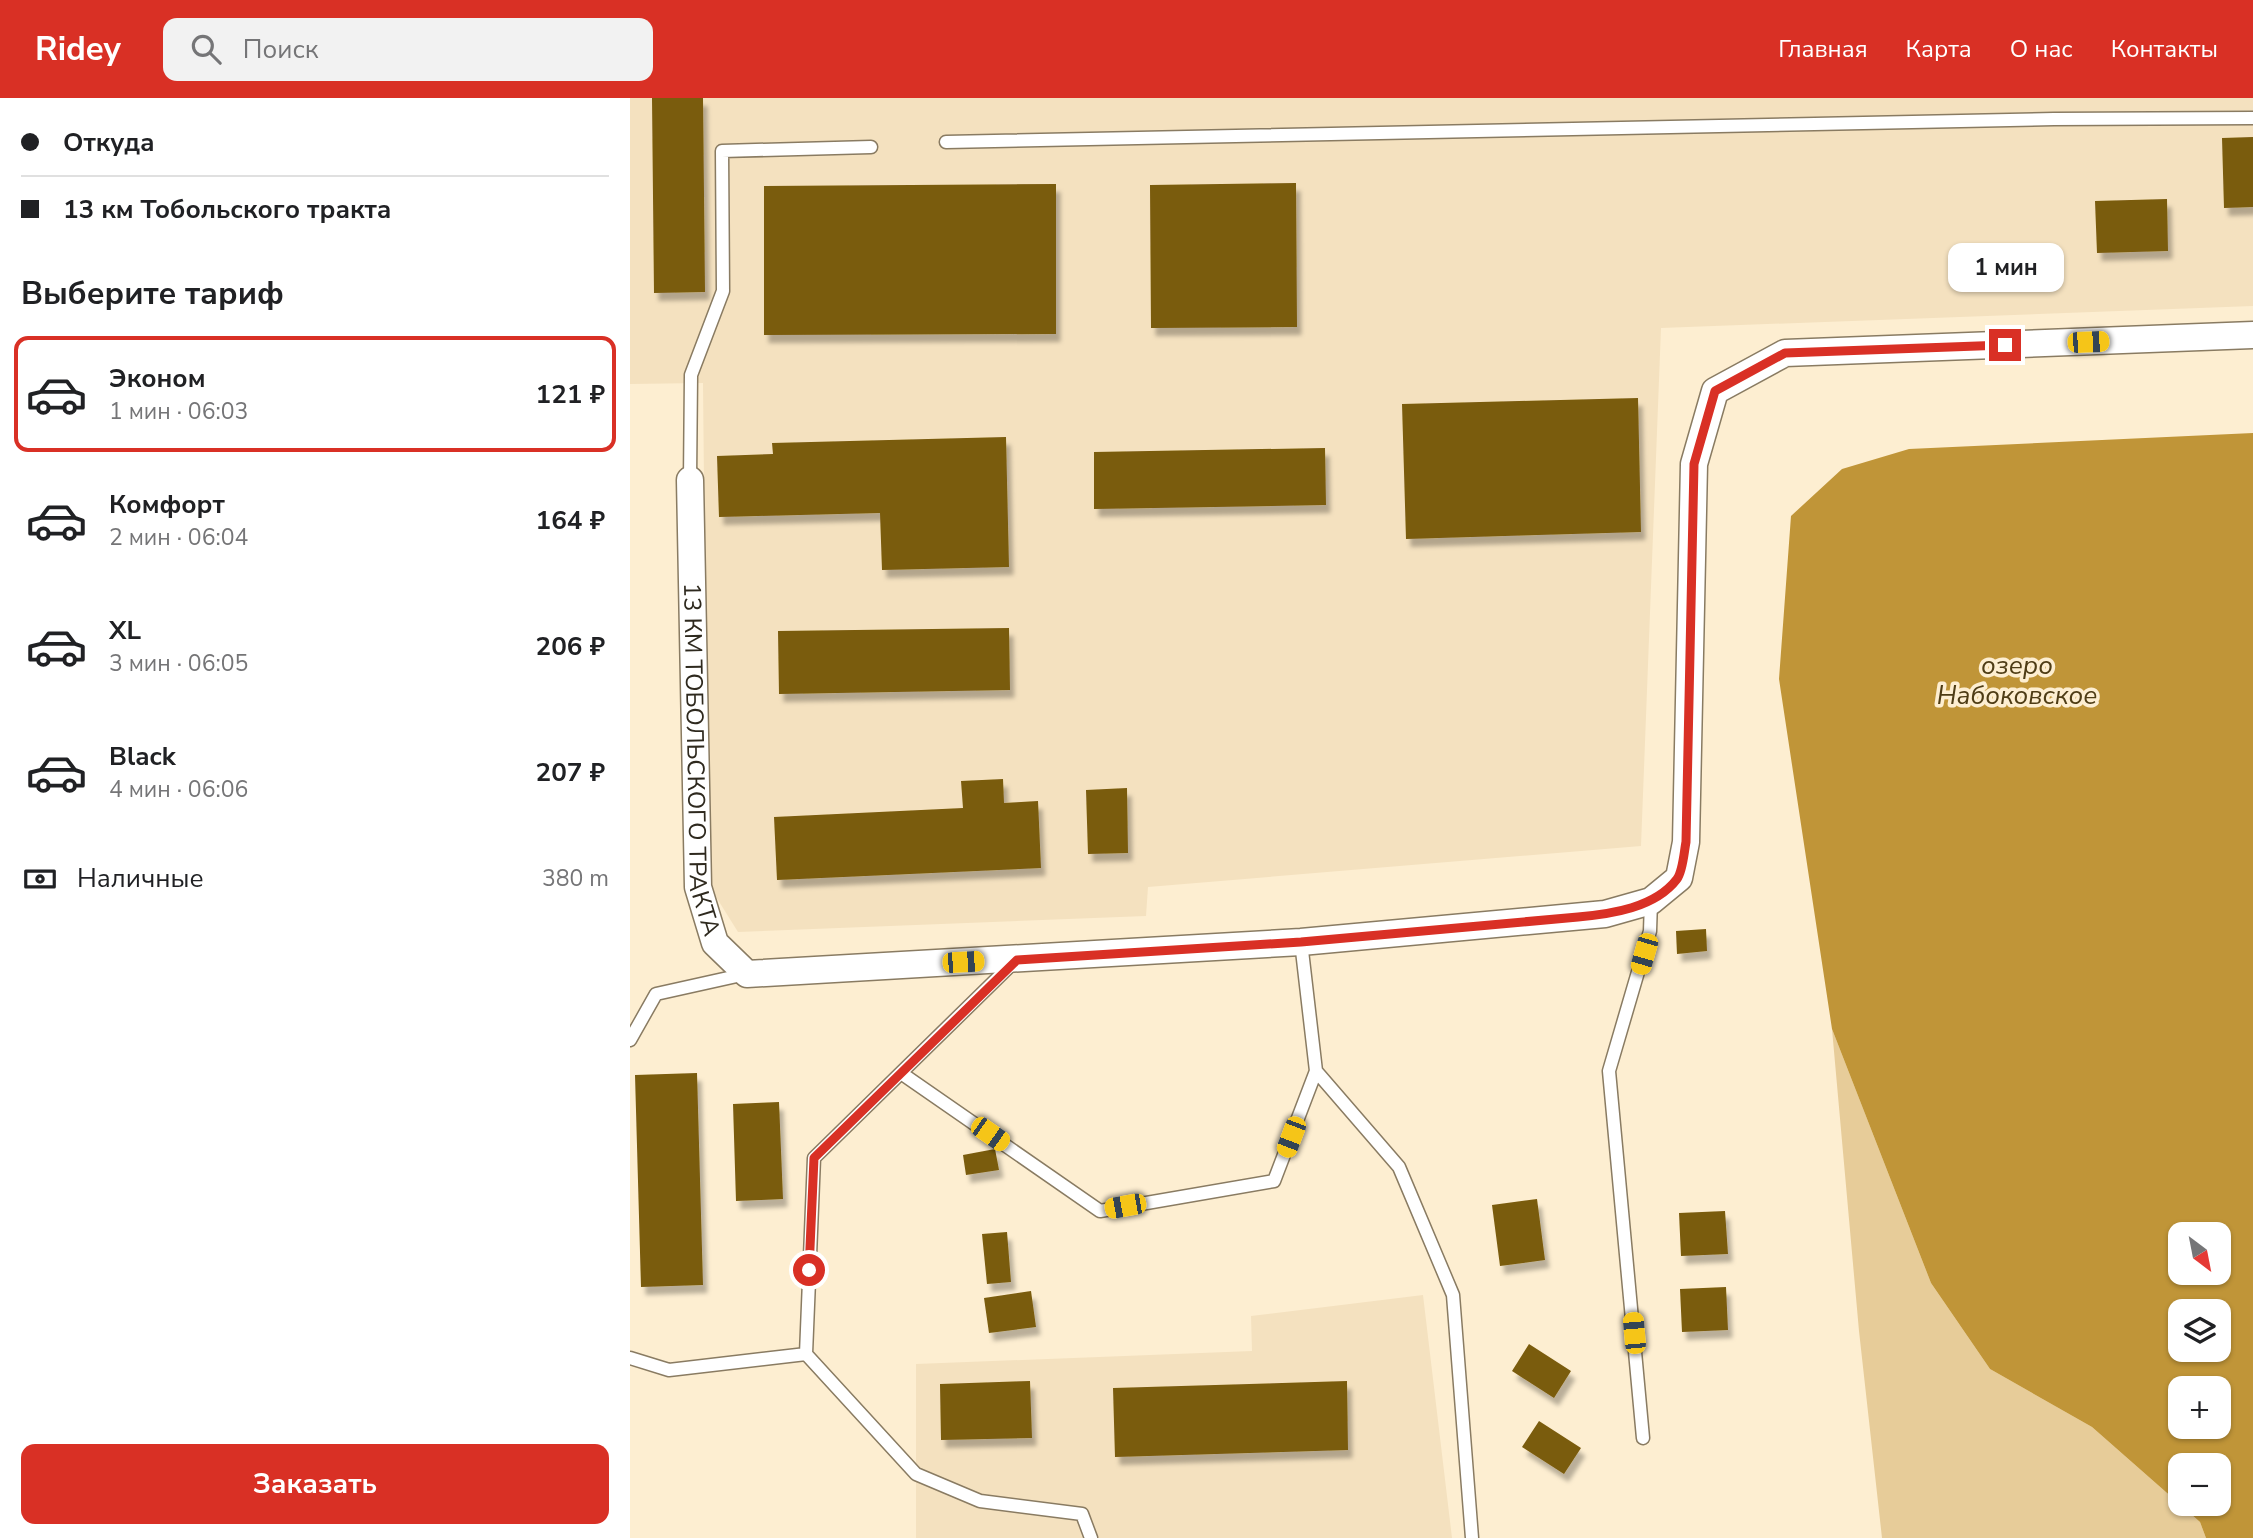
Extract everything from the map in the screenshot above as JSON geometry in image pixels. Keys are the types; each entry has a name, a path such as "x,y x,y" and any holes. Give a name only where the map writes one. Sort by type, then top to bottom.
{"street":[{"path":"747,974 1301,942 1605,914 1651,901 1679,878 1686,842 1694,464 1715,391 1785,353 2253,335"},
{"name":"13 КМ ТОБОЛЬСКОГО ТРАКТА","path":"690,480 698,887 715,943 747,974"}],"lane":[{"path":"946,142 2040,119 2253,118"},
{"path":"690,480 691,375 723,291 722,151 871,147"},
{"path":"1643,1438 1609,1071 1650,931 1651,901"},
{"path":"901,1073 1100,1210 1274,1181 1316,1070 1301,942"},
{"path":"1017,960 814,1158 806,1353 916,1474 980,1501 1082,1514 1091,1538"},
{"path":"630,1040 656,994 747,974"},
{"path":"1316,1070 1399,1167 1453,1295 1472,1538"},
{"path":"630,1358 669,1370 806,1353"}],"shaded area":[{"path":"630,98 2253,98 2253,306 1661,328 1641,846 1148,887 1146,916 738,932 708,884 703,383 630,384"},
{"path":"1832,1029 1931,1283 1990,1369 2092,1427 2168,1494 2168,1516 2193,1516 2200,1522 2206,1538 1882,1538 1859,1331"},
{"path":"1423,1295 1452,1538 916,1538 916,1364 1252,1351 1251,1316"}],"water":[{"name":"озеро Набоковское","path":"2253,433 2253,1538 2206,1538 2200,1522 2193,1516 2231,1516 2231,1453 2168,1453 2168,1494 2092,1427 1990,1369 1931,1283 1832,1029 1779,679 1791,516 1842,469 1909,449"}],"building":[{"path":"652,98 703,98 705,292 654,293"},
{"path":"2253,137 2253,207 2224,208 2222,138"},
{"path":"1296,183 1297,327 1151,328 1150,185"},
{"path":"1056,184 1056,334 764,335 764,186"},
{"path":"2167,199 2168,251 2097,253 2095,201"},
{"path":"1638,398 1641,532 1406,539 1402,404"},
{"path":"1006,437 1009,567 882,570 880,513 719,517 717,456 773,454 772,443"},
{"path":"1325,448 1326,505 1094,509 1094,452"},
{"path":"1009,628 1010,690 779,694 778,631"},
{"path":"1003,779 1004,803 1038,801 1041,868 777,880 774,817 963,808 961,781"},
{"path":"1127,788 1128,853 1088,854 1086,790"},
{"path":"1706,929 1707,951 1677,954 1676,931"},
{"path":"697,1073 703,1285 641,1287 635,1075"},
{"path":"779,1102 783,1199 736,1201 733,1104"},
{"path":"995,1149 999,1170 966,1175 963,1155"},
{"path":"1537,1199 1545,1260 1500,1266 1492,1205"},
{"path":"1725,1211 1728,1254 1681,1256 1679,1213"},
{"path":"1007,1232 1011,1282 987,1284 982,1234"},
{"path":"1726,1287 1728,1330 1682,1332 1680,1289"},
{"path":"1031,1291 1036,1327 989,1333 984,1298"},
{"path":"1529,1344 1571,1371 1554,1398 1512,1371"},
{"path":"1030,1381 1032,1438 941,1440 940,1384"},
{"path":"1347,1381 1348,1450 1115,1457 1113,1388"},
{"path":"1539,1421 1581,1448 1564,1474 1522,1447"}],"route":[{"path":"809,1270 814,1158 1017,960 1301,942 1578,917 1605,914 1651,901 1679,878 1686,842 1694,464 1715,391 1785,353 2005,345"}]}
